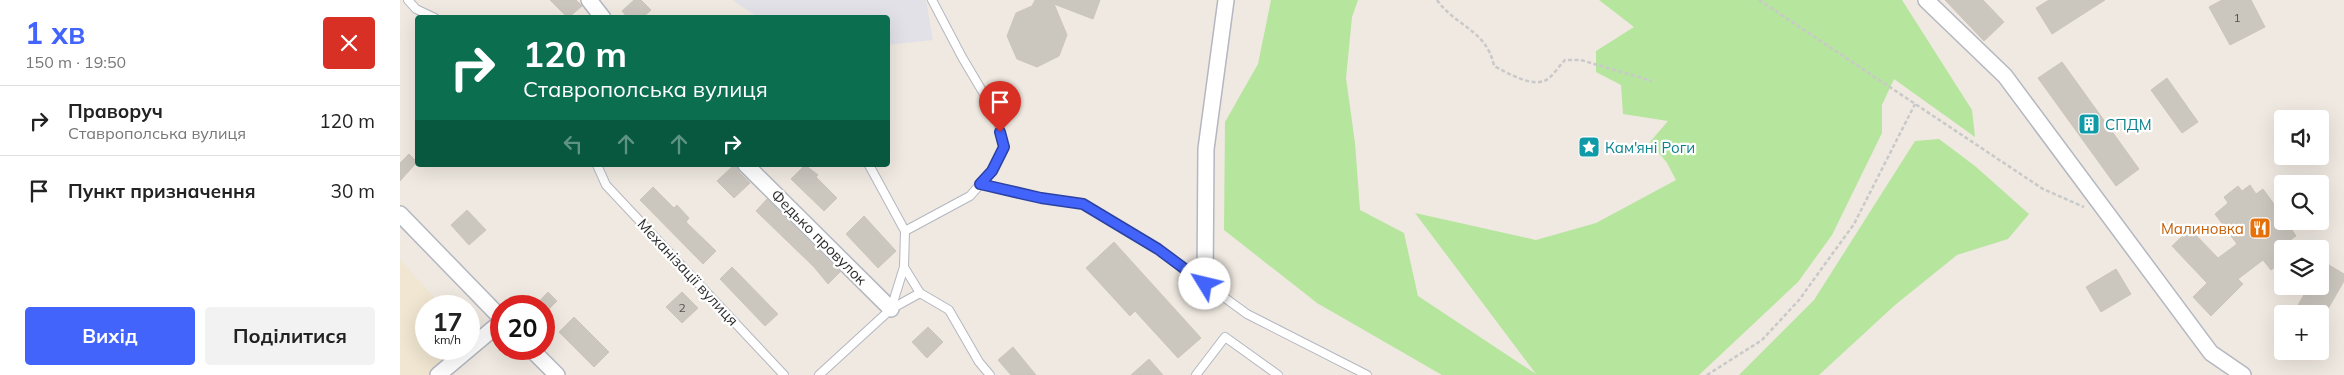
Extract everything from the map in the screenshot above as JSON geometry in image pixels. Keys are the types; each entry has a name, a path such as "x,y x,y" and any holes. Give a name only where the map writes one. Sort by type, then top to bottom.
{"street":[{"path":"589,0 602,15"},
{"path":"1205,284 1206,149 1226,0"},
{"path":"1926,0 2005,76 2211,353 2243,375"},
{"name":"Федько провулок","path":"748,167 891,309"},
{"path":"400,214 490,307"},
{"path":"438,375 490,331"},
{"path":"542,360 557,375"}],"lane":[{"path":"408,0 416,9 429,15"},
{"path":"905,231 970,196 992,171 1004,147 997,116 962,58 932,0"},
{"name":"Механізації вулиця","path":"598,167 606,185 784,375"},
{"path":"869,167 905,231 904,268 891,309"},
{"path":"980,184 1041,198 1083,204 1158,249 1247,314 1366,375"},
{"path":"904,268 920,293 949,310 979,362 990,375"},
{"path":"819,375 891,309 920,293"},
{"path":"1196,375 1225,337 1278,375"}],"path":[{"path":"1437,0 1444,9 1472,30 1491,52 1494,66 1510,74 1533,82 1548,79 1565,60 1581,60 1652,81"},
{"path":"1759,0 2043,190 2086,207"},
{"path":"1707,375 1762,340 1799,300 1854,224 1915,104"}],"shaded area":[{"path":"732,0 926,0 933,40 890,45 890,15 755,15"},
{"path":"400,260 432,295 415,295 415,360 456,360 438,375 400,375"}],"green space":[{"path":"1271,0 1358,0 1352,17 1346,78 1355,143 1360,210 1404,233 1418,296 1536,374 1415,213 1536,240 1596,223 1676,180 1667,163 1650,142 1668,121 1623,114 1621,85 1596,72 1596,51 1634,27 1599,0 1902,0 1972,110 1975,137 1894,79 1882,105 1882,133 1832,235 1798,282 1699,375 1442,375 1317,303 1224,230 1225,122 1258,64"},
{"path":"1939,139 1975,166 2029,214 2008,239 1957,255 1895,305 1819,375 1739,375 1814,300 1915,141"}],"building":[{"path":"550,0 576,0 582,6 572,15 565,15"},
{"path":"634,0 641,0 651,10 645,15 625,15 622,11"},
{"path":"1035,0 1100,0 1093,19 1054,4 1067,35 1059,56 1037,67 1017,59 1007,36 1016,13 1032,6"},
{"path":"1945,0 1983,0 2004,22 1984,41"},
{"path":"2049,0 2105,0 2052,34 2036,8"},
{"path":"2222,0 2251,0 2265,27 2230,45 2209,7"},
{"name":"СПДМ","path":"2062,62 2139,169 2116,186 2038,78"},
{"path":"2167,78 2198,122 2182,133 2151,90"},
{"path":"409,154 415,160 415,164 400,181 400,163"},
{"path":"732,167 738,167 739,172 750,183 734,198 717,181"},
{"path":"803,167 808,167 818,175 816,177 837,198 824,211 791,179"},
{"path":"2250,185 2256,194 2263,189 2274,204 2274,230 2292,230 2296,236 2290,240 2274,240 2274,268 2271,270 2263,260 2238,279 2243,284 2211,316 2193,297 2207,283 2172,246 2190,229 2218,258 2237,244 2215,214 2228,203 2224,197 2238,186 2242,191"},
{"path":"653,187 674,208 677,205 689,218 686,222 716,251 703,264 640,200"},
{"path":"767,199 840,272 828,284 814,267 756,211"},
{"path":"467,210 486,230 469,245 451,225"},
{"path":"864,216 896,251 878,268 846,234"},
{"path":"1114,242 1201,338 1178,358 1135,311 1130,316 1086,268"},
{"path":"2329,265 2344,274 2344,281 2329,307 2329,305 2298,305 2304,295 2329,295"},
{"path":"732,267 778,314 765,326 720,279"},
{"path":"2116,269 2131,294 2101,312 2086,287"},
{"path":"682,292 698,308 682,323 666,307"},
{"path":"574,317 609,352 594,367 559,332"},
{"path":"928,327 943,342 927,358 912,342"},
{"path":"1013,347 1036,375 1011,375 998,360"},
{"path":"1149,359 1163,375 1131,375"}],"place":[{"name":"СПДМ","path":"2089,124"},
{"name":"Кам'яні Роги","path":"1589,147"},
{"name":"Малиновка","path":"2260,228"}],"route":[{"path":"1000,132 1004,147 992,171 980,184 1041,198 1083,204 1158,249 1205,284"}]}
